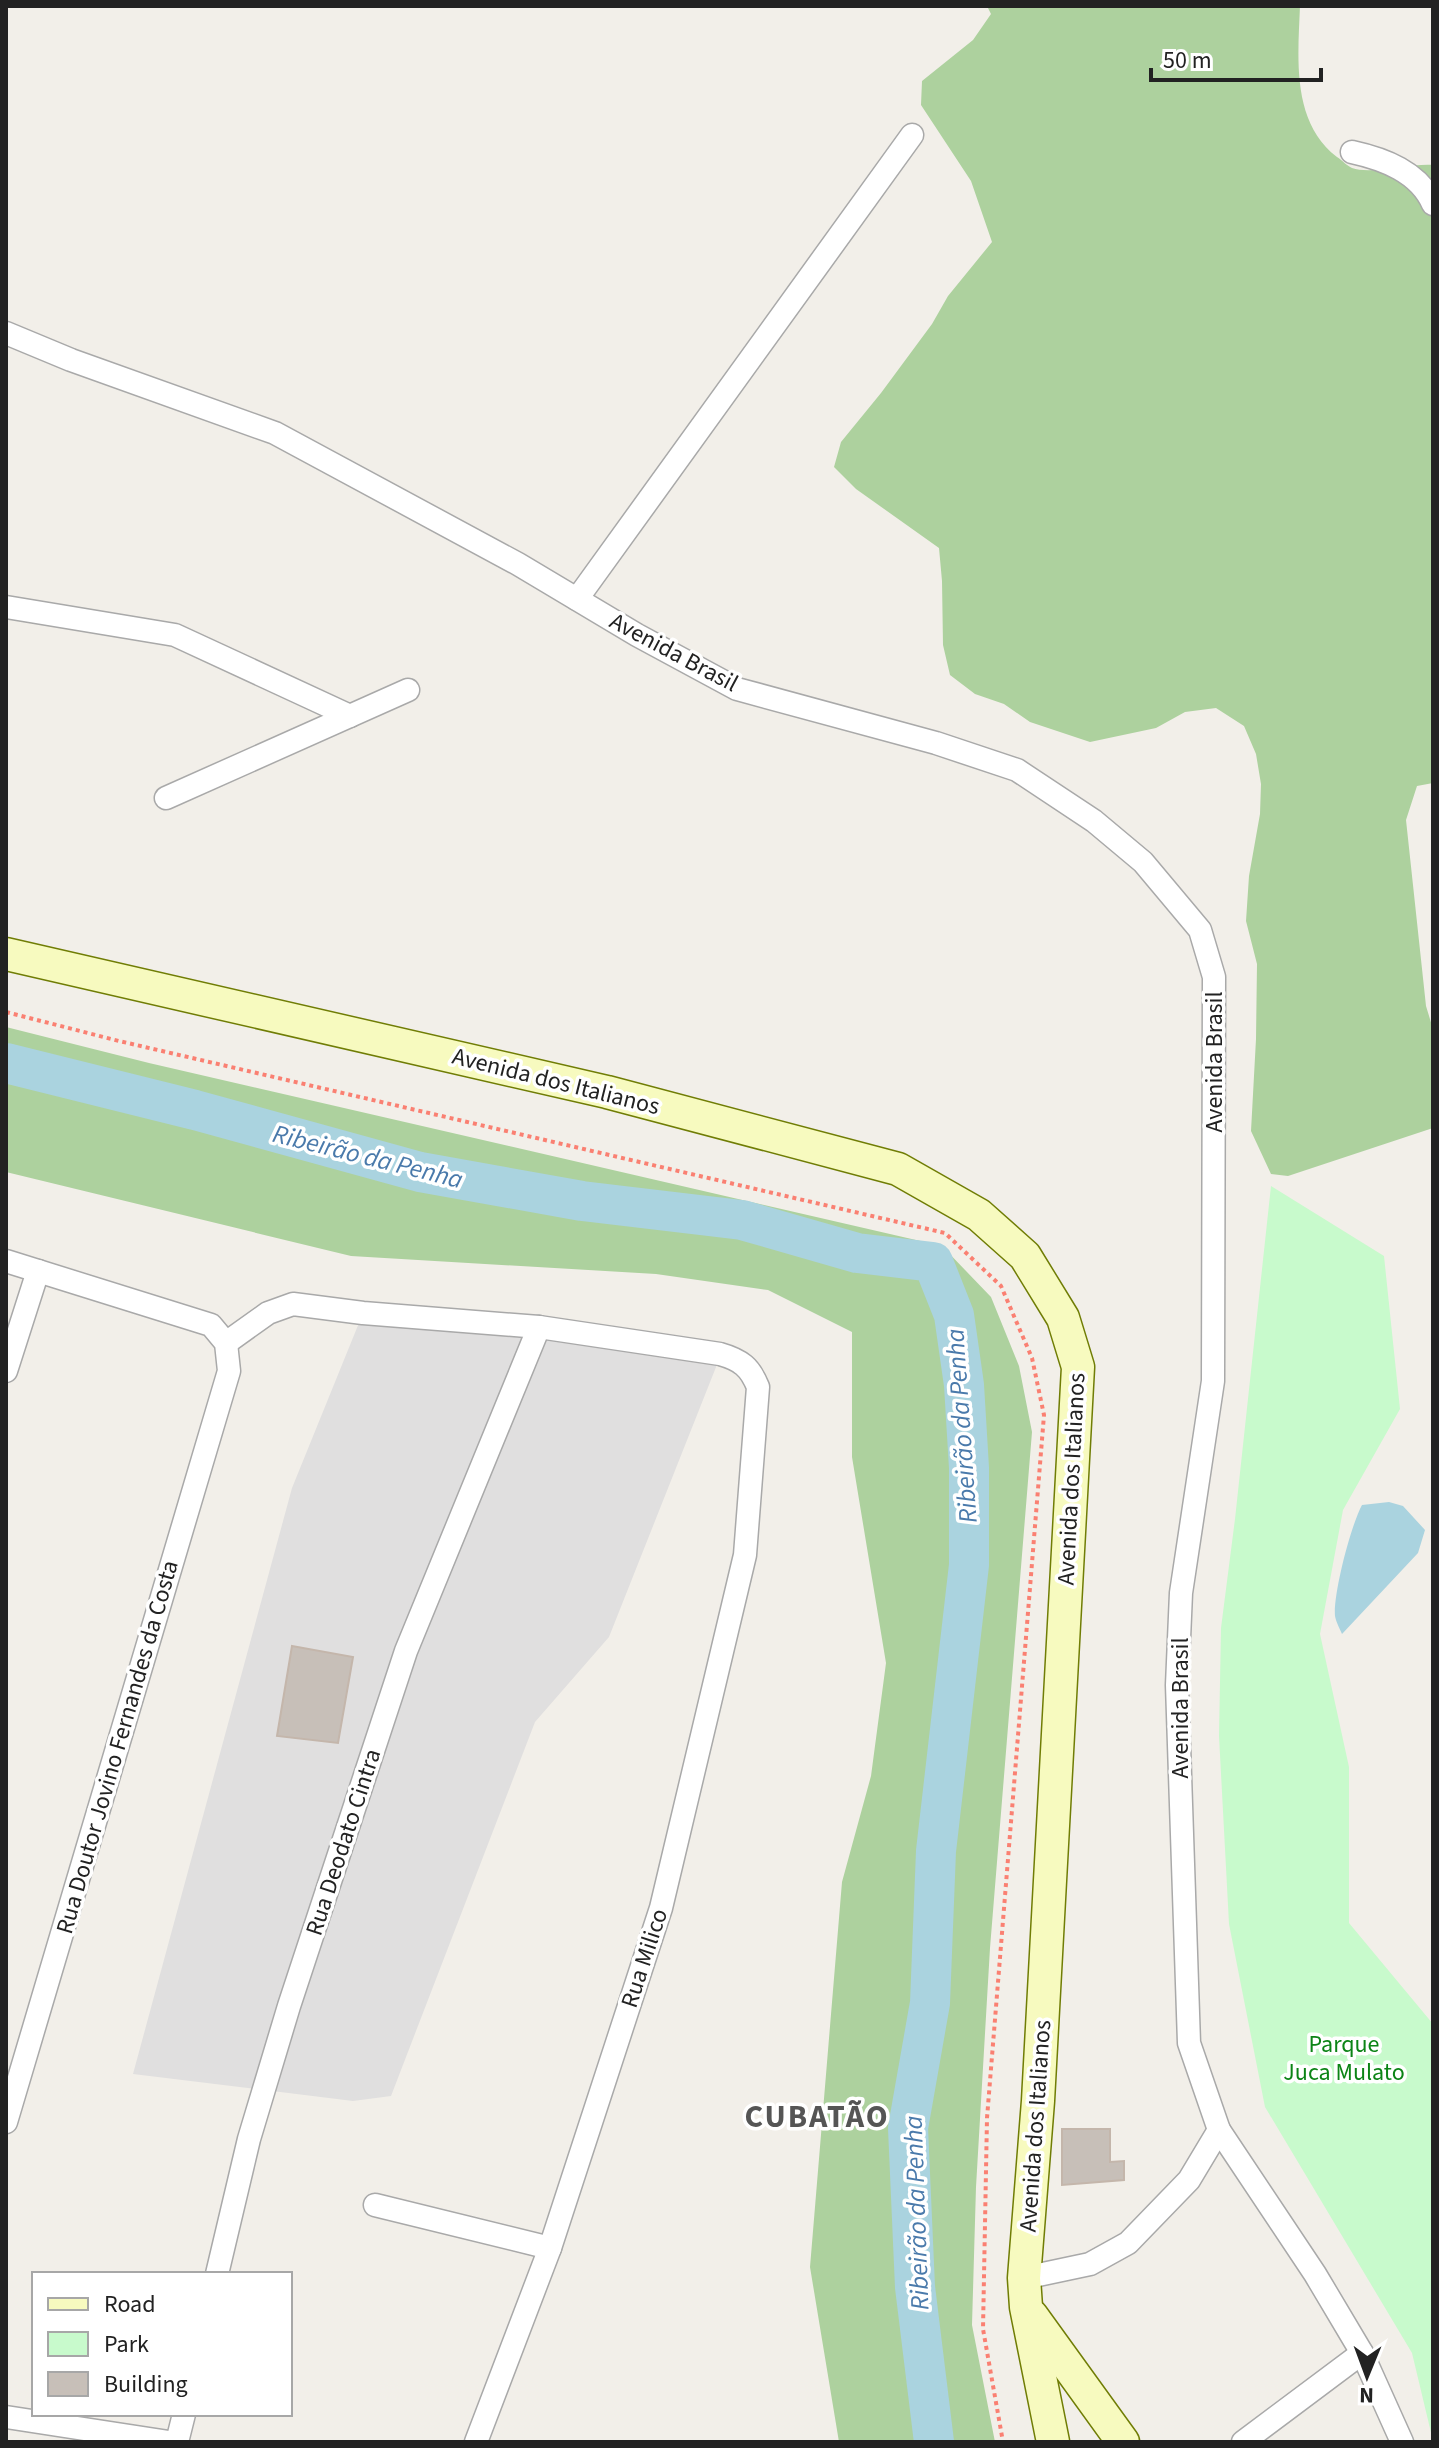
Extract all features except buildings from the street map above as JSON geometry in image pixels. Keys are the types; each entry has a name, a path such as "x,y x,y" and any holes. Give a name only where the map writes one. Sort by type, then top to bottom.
{"main road":[{"name":"Avenida dos Italianos","path":"6,954 607,1092 898,1169 979,1215 1025,1256 1063,1318 1078,1367 1025,2292 1053,2442"},
{"path":"1025,2292 1123,2442"}],"street":[{"path":"577,599 912,135"},
{"path":"1352,152 1381,158 1413,177 1433,204"},
{"name":"Avenida Brasil","path":"6,333 71,360 275,433 518,564 737,689 936,743 1017,770 1094,821 1143,862 1200,930 1214,977 1213,1381 1181,1593 1177,1685 1189,2043 1219,2130 1315,2274 1362,2353 1402,2442"},
{"path":"6,607 175,635 350,716"},
{"path":"166,798 408,690"},
{"path":"6,1261 211,1325 226,1343"},
{"path":"6,1371 38,1271"},
{"name":"Rua Milico","path":"226,1343 268,1313 293,1304 363,1313 539,1327 720,1354 739,1359 752,1371 758,1387 755,1459 745,1555 661,1908 550,2248 476,2442"},
{"name":"Rua Deodato Cintra","path":"217,2272 249,2139 289,2006 406,1651 539,1327"},
{"name":"Rua Doutor Jovino Fernandes da Costa","path":"6,2122 229,1371 226,1343"},
{"path":"1025,2292 1090,2264 1128,2243 1189,2180 1219,2130"},
{"path":"375,2205 550,2248"},
{"path":"1243,2442 1362,2353"},
{"path":"177,2442 184,2416"},
{"path":"6,2417 169,2442"}],"path":[{"path":"6,1012 945,1233 1001,1286 1032,1358 1044,1415 987,2118 983,2329 1003,2442"}],"shaded area":[{"path":"363,1313 720,1357 609,1637 535,1722 391,2096 353,2101 133,2074 292,1488"}],"green space":[{"path":"987,6 1300,6 1300,88 1312,126 1322,143 1348,166 1360,170 1433,165 1433,783 1417,786 1406,820 1426,1006 1433,1029 1433,1128 1288,1176 1271,1174 1251,1131 1257,964 1246,921 1261,784 1256,754 1244,726 1216,708 1185,712 1156,728 1090,742 1030,722 1004,704 975,694 950,675 943,645 939,548 856,489 834,467 841,442 932,324 948,296 992,242 971,181 921,105 922,81 973,40 991,14"},
{"path":"6,1027 149,1063 942,1246 991,1297 1019,1366 1032,1432 990,1948 976,2187 972,2325 995,2442 839,2442 810,2267 842,1882 871,1776 886,1663 852,1457 852,1332 768,1290 656,1274 351,1256 6,1172"},
{"name":"Parque Juca Mulato","path":"1271,1186 1384,1256 1400,1409 1343,1510 1320,1634 1349,1767 1349,1923 1433,2024 1433,2441 1412,2353 1265,2107 1229,1924 1219,1736 1221,1628"}],"water":[{"path":"1389,1502 1403,1506 1425,1530 1418,1553 1342,1634 1335,1606 1353,1528 1362,1505"}],"waterway":[{"name":"Ribeirão da Penha","path":"6,1063 195,1110 420,1172 582,1201 742,1220 857,1253 933,1262 954,1315 964,1385 969,1468 969,1565 936,1851 930,2003 908,2128 915,2287 934,2442"}],"district":[{"name":"CUBATÃO","path":"817,2116"}]}
